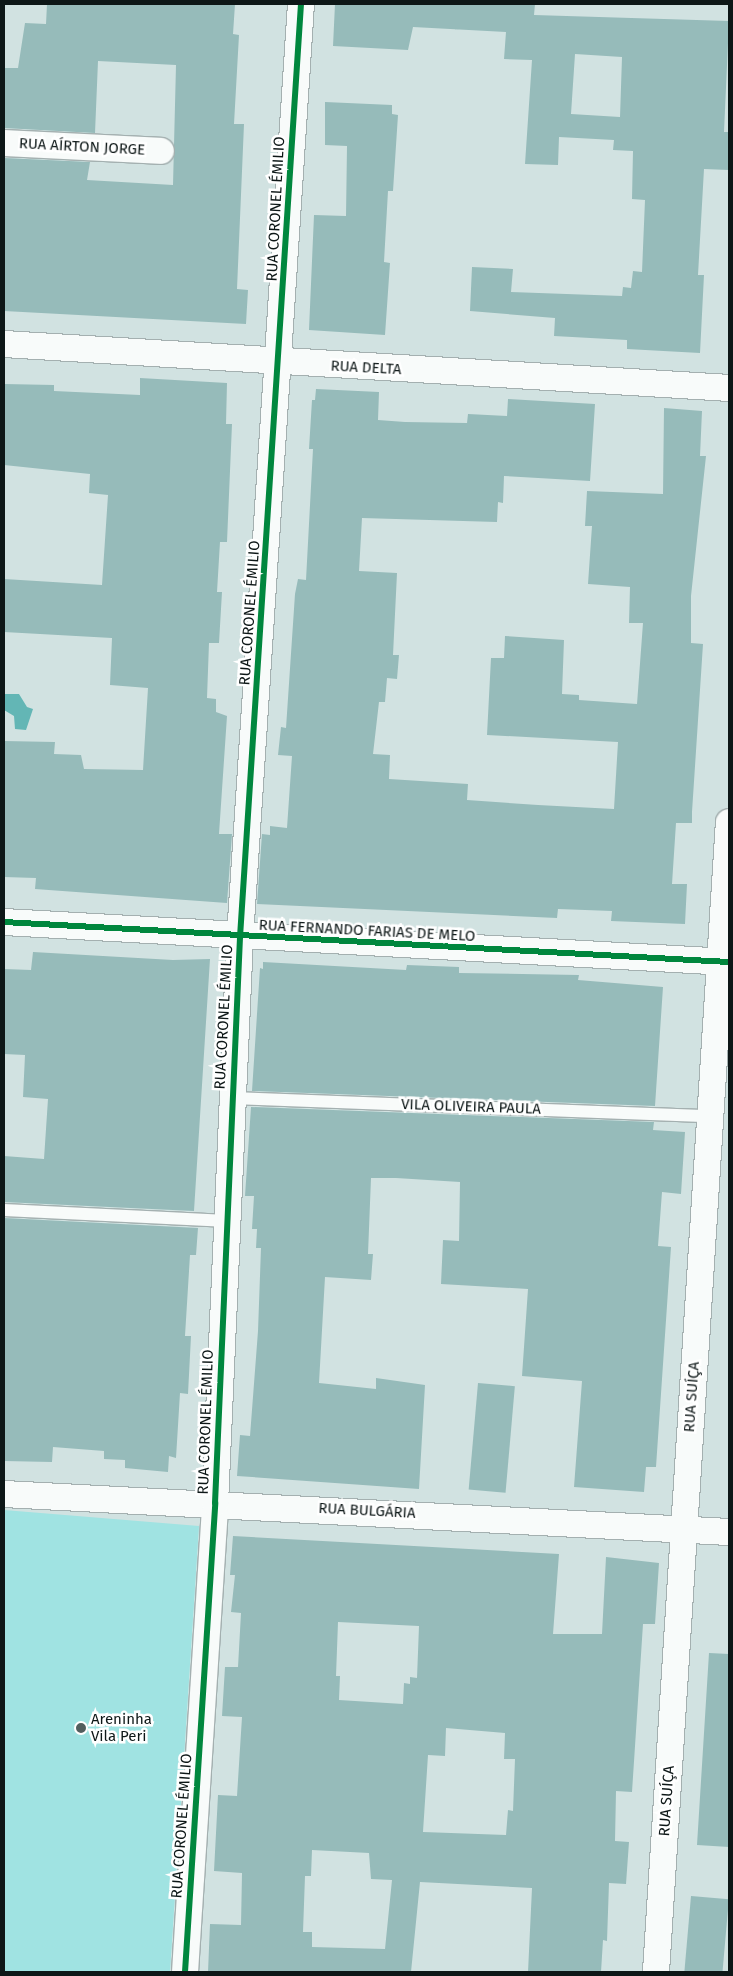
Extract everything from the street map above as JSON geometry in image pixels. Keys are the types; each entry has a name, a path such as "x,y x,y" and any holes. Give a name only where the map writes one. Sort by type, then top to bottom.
{"street":[{"name":"RUA CORONEL ÉMILIO","path":"185,1972 215,1503 240,937 301,4"},
{"name":"RUA AÍRTON JORGE","path":"4,143 161,151"},
{"name":"RUA DELTA","path":"4,344 279,363 729,388"},
{"name":"RUA SUÍÇA","path":"656,1972 710,1116 725,962 729,822"},
{"name":"RUA FERNANDO FARIAS DE MELO","path":"4,922 240,937 725,962"},
{"name":"RUA BULGÁRIA","path":"4,1494 215,1503 729,1532"}],"lane":[{"name":"VILA OLIVEIRA PAULA","path":"232,1098 710,1116"},
{"path":"4,1210 227,1221"}],"shaded area":[{"path":"4,694 19,694 27,707 33,709 26,730 15,729 14,716 4,710"},
{"name":"Areninha Vila Peri","path":"4,1510 199,1526 170,1972 4,1972"}],"building":[{"path":"47,4 235,4 233,34 239,35 234,124 244,124 237,289 248,290 246,324 4,311 4,158 90,162 87,180 173,185 176,65 98,61 95,133 4,128 4,68 18,68 25,23 46,24"},
{"path":"335,4 535,4 534,15 729,21 724,132 729,132 729,170 704,169 698,275 704,275 700,353 627,349 627,340 554,336 555,318 470,311 472,267 513,269 511,292 622,296 623,287 631,288 633,271 642,272 645,200 632,199 633,151 613,150 614,140 559,137 558,165 525,164 532,60 504,59 506,32 413,27 408,50 333,46","holes":["575,54 622,57 620,117 571,114"]},
{"path":"325,102 392,105 392,114 398,115 393,191 388,191 384,262 390,263 385,335 309,330 314,215 346,216 347,146 325,145"},
{"path":"140,378 227,383 226,424 232,424 227,542 220,542 217,592 222,592 219,643 209,643 207,698 216,699 216,712 227,716 219,834 232,834 227,903 35,889 36,878 4,877 4,741 55,742 54,754 81,755 84,769 143,770 148,688 110,685 112,638 4,632 4,579 102,585 108,495 89,493 90,474 4,465 4,384 54,385 54,391 140,395"},
{"path":"316,389 379,392 378,420 405,422 467,423 468,414 507,416 508,399 595,404 590,481 504,476 503,503 498,502 497,522 362,518 359,571 397,573 393,655 399,655 397,679 387,678 385,702 379,702 373,754 390,755 389,779 468,784 467,800 538,805 614,809 618,742 487,735 491,658 504,658 505,636 564,640 562,694 579,695 579,700 637,704 643,623 629,623 630,587 588,584 592,526 585,526 587,491 663,494 664,408 702,411 700,456 706,456 691,596 691,643 703,644 692,823 676,823 672,884 687,884 685,924 611,921 612,911 558,909 557,918 257,904 262,834 270,835 270,826 287,828 292,756 278,755 281,727 286,728 295,594 298,579 306,580 313,449 309,449 312,400 315,400"},
{"path":"33,952 173,960 210,959 194,1211 4,1202 4,1156 44,1159 48,1099 23,1097 25,1055 4,1054 4,969 31,970"},
{"path":"263,962 406,970 407,965 459,967 459,973 579,975 578,980 663,987 655,1106 252,1091 260,968 263,969"},
{"path":"251,1107 654,1122 653,1130 685,1132 681,1194 662,1192 658,1246 671,1247 656,1467 646,1467 644,1492 574,1487 582,1381 522,1376 528,1289 441,1284 443,1240 459,1241 460,1182 396,1178 371,1178 368,1254 373,1254 371,1280 325,1277 319,1383 376,1389 376,1378 425,1385 419,1489 237,1476 240,1435 250,1436 258,1331 261,1248 256,1248 257,1229 252,1229 254,1196 245,1196"},
{"path":"4,1218 198,1228 196,1255 190,1255 185,1336 191,1336 188,1394 180,1393 176,1458 169,1456 168,1472 125,1468 125,1460 104,1459 104,1451 53,1447 52,1462 4,1461"},
{"path":"478,1383 515,1386 506,1493 469,1490"},
{"path":"233,1536 559,1554 553,1634 602,1634 606,1557 659,1563 655,1624 643,1624 632,1792 616,1791 615,1841 629,1842 626,1884 609,1883 607,1941 603,1940 601,1972 528,1972 532,1888 420,1882 411,1972 208,1972 210,1924 241,1925 242,1873 214,1871 218,1795 237,1796 242,1717 222,1716 225,1667 238,1667 241,1613 231,1612 235,1575 230,1575","holes":["338,1622 419,1626 417,1678 410,1677 410,1684 404,1683 403,1704 339,1700 340,1676 336,1676","446,1728 505,1733 504,1759 515,1759 513,1811 508,1810 506,1835 423,1832 428,1755 445,1756","312,1850 369,1853 371,1879 392,1880 385,1949 312,1947 312,1932 303,1932 305,1876 311,1876"]},
{"path":"709,1653 729,1654 729,1847 697,1845"},
{"path":"691,1896 729,1899 722,1972 684,1972"}],"cycle path":[{"path":"185,1972 215,1503 240,937 301,4"},
{"path":"4,922 729,962"}],"place":[{"name":"Areninha Vila Peri","path":"81,1728"}]}
